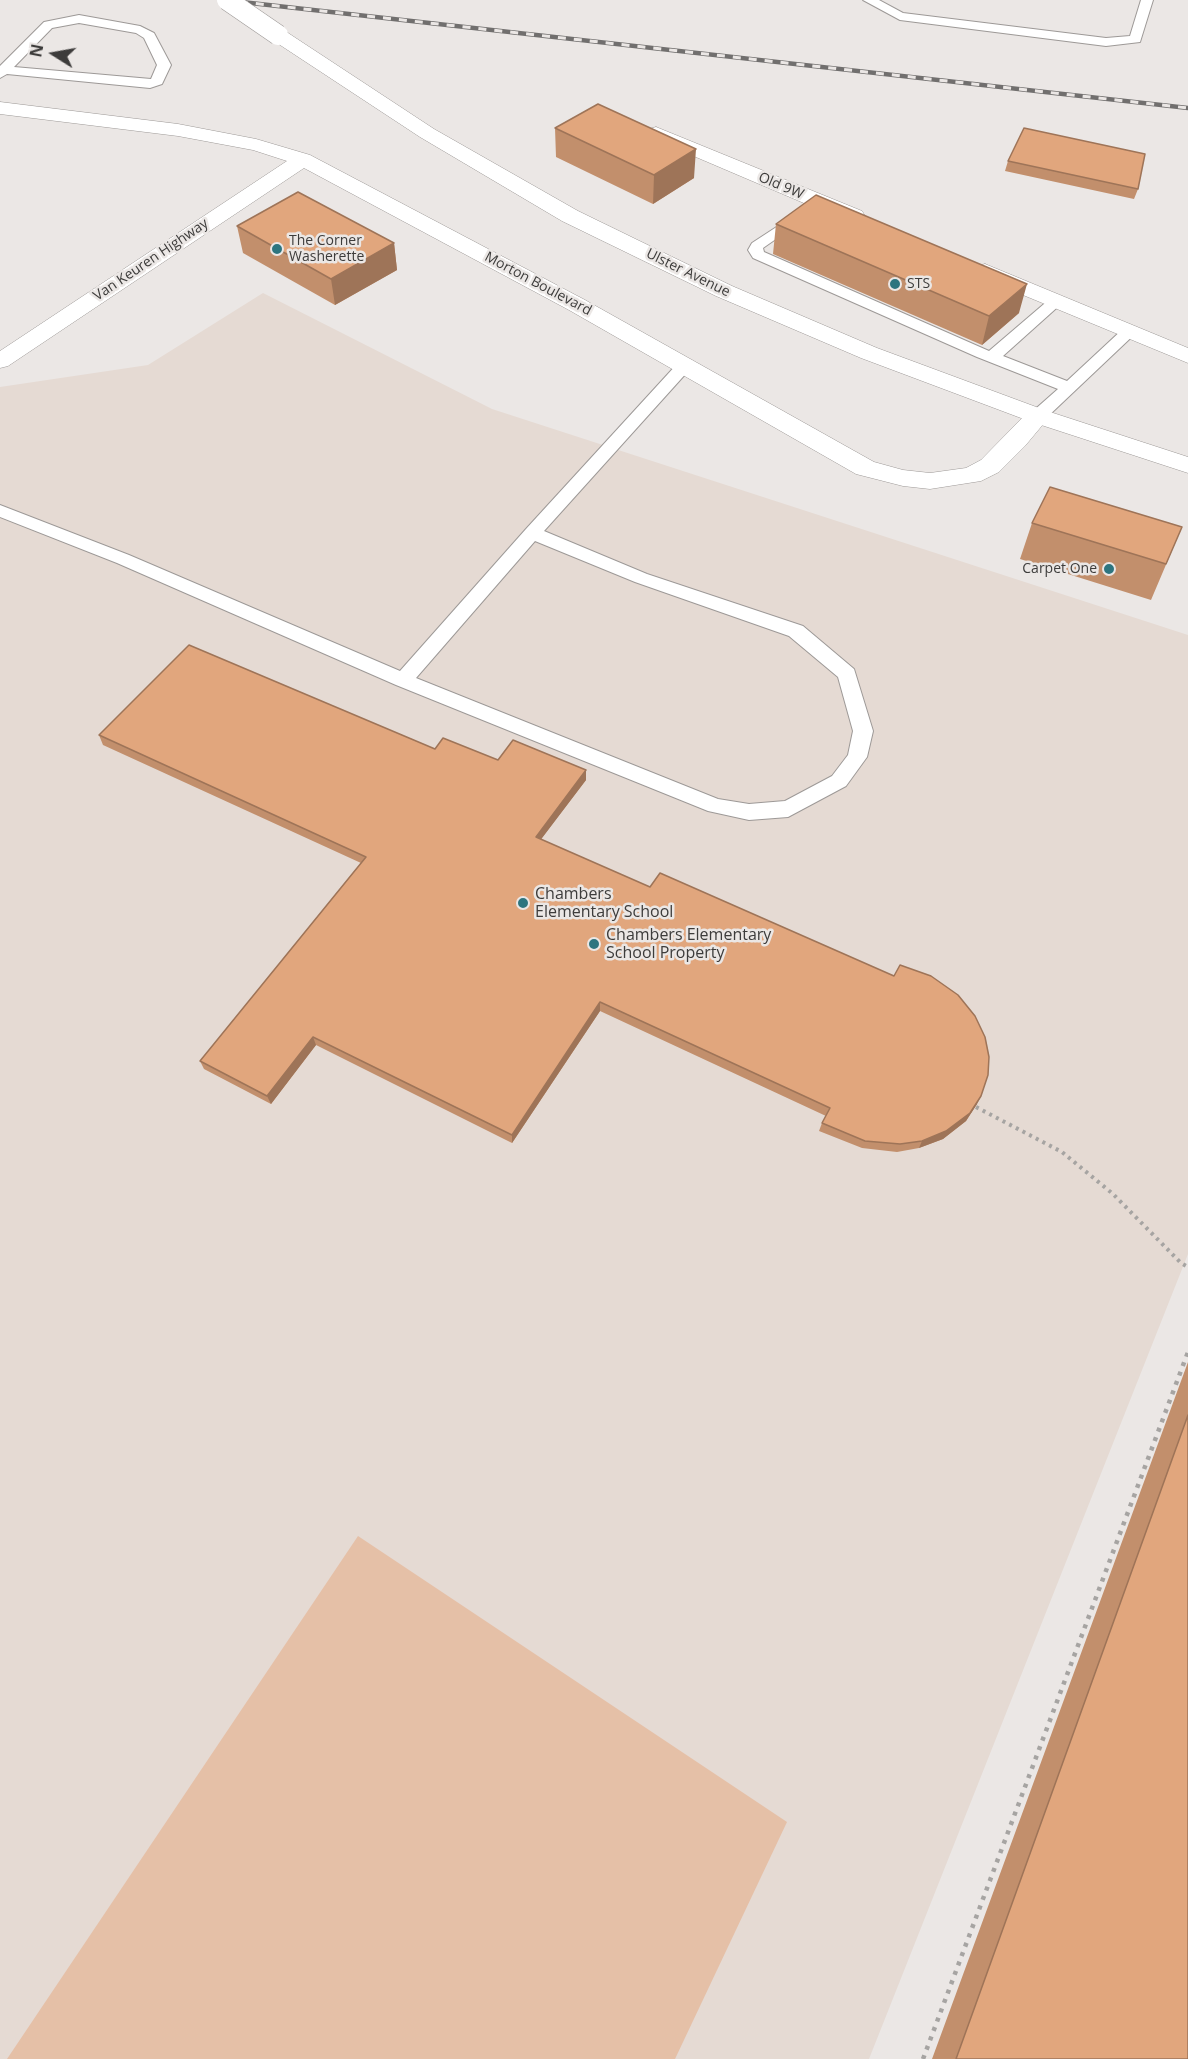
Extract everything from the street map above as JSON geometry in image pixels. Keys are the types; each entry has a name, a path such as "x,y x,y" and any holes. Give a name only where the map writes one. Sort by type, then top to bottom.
{"street":[{"name":"Ulster Avenue","path":"227,0 427,133 570,216 724,291 869,353 1038,416 1188,465"},
{"name":"Morton Boulevard","path":"0,108 178,130 256,145 303,159 577,305 865,468 903,478 930,481 972,475 990,466 1038,416"},
{"name":"Old 9W","path":"640,127 873,224"},
{"name":"Van Keuren Highway","path":"0,361 303,159"},
{"path":"970,265 1188,356"}],"lane":[{"path":"869,0 900,16 1106,42 1135,39 1147,0"},
{"path":"79,20 140,30 148,36 164,65 157,81 150,84 2,72 48,25 79,20"},
{"path":"820,202 757,246 755,250 758,255 992,357 1068,387"},
{"path":"992,357 1056,301"},
{"path":"1038,416 1130,331"},
{"path":"404,680 532,533 684,366"},
{"path":"0,511 123,559 404,680 715,806 749,812 788,810 839,781 857,757 863,730 847,674 796,630 641,578 532,533"}],"path":[{"path":"976,1107 1062,1152 1113,1194 1181,1263 1188,1267"},
{"path":"923,2059 1188,1352"}],"shaded area":[{"name":"Chambers Elementary School Property","path":"263,293 492,409 1188,635 1188,1254 869,2059 0,2059 0,387 148,365"},
{"path":"358,1536 787,1822 675,2059 7,2059"}],"building":[{"path":"598,104 696,149 654,175 555,128"},
{"path":"1024,128 1145,154 1138,189 1008,161"},
{"path":"298,192 394,243 331,279 237,226"},
{"path":"816,195 1027,284 989,316 776,224"},
{"path":"1050,487 1182,527 1166,564 1032,523"},
{"name":"Chambers Elementary School","path":"189,645 435,749 443,738 498,760 513,740 586,770 536,837 650,887 660,873 894,976 900,965 931,976 958,995 975,1016 985,1037 989,1057 988,1075 981,1096 970,1113 946,1131 922,1141 900,1144 865,1141 822,1123 830,1108 600,1002 512,1135 313,1037 267,1096 200,1061 366,857 99,735"},
{"path":"1188,1415 1188,2059 956,2059"}],"railway":[{"path":"224,0 1188,108"}],"place":[{"name":"The Corner Washerette","path":"277,249"},
{"name":"STS","path":"895,284"},
{"name":"Carpet One","path":"1109,569"},
{"name":"Chambers Elementary School","path":"523,903"},
{"name":"Chambers Elementary School Property","path":"594,944"}]}
